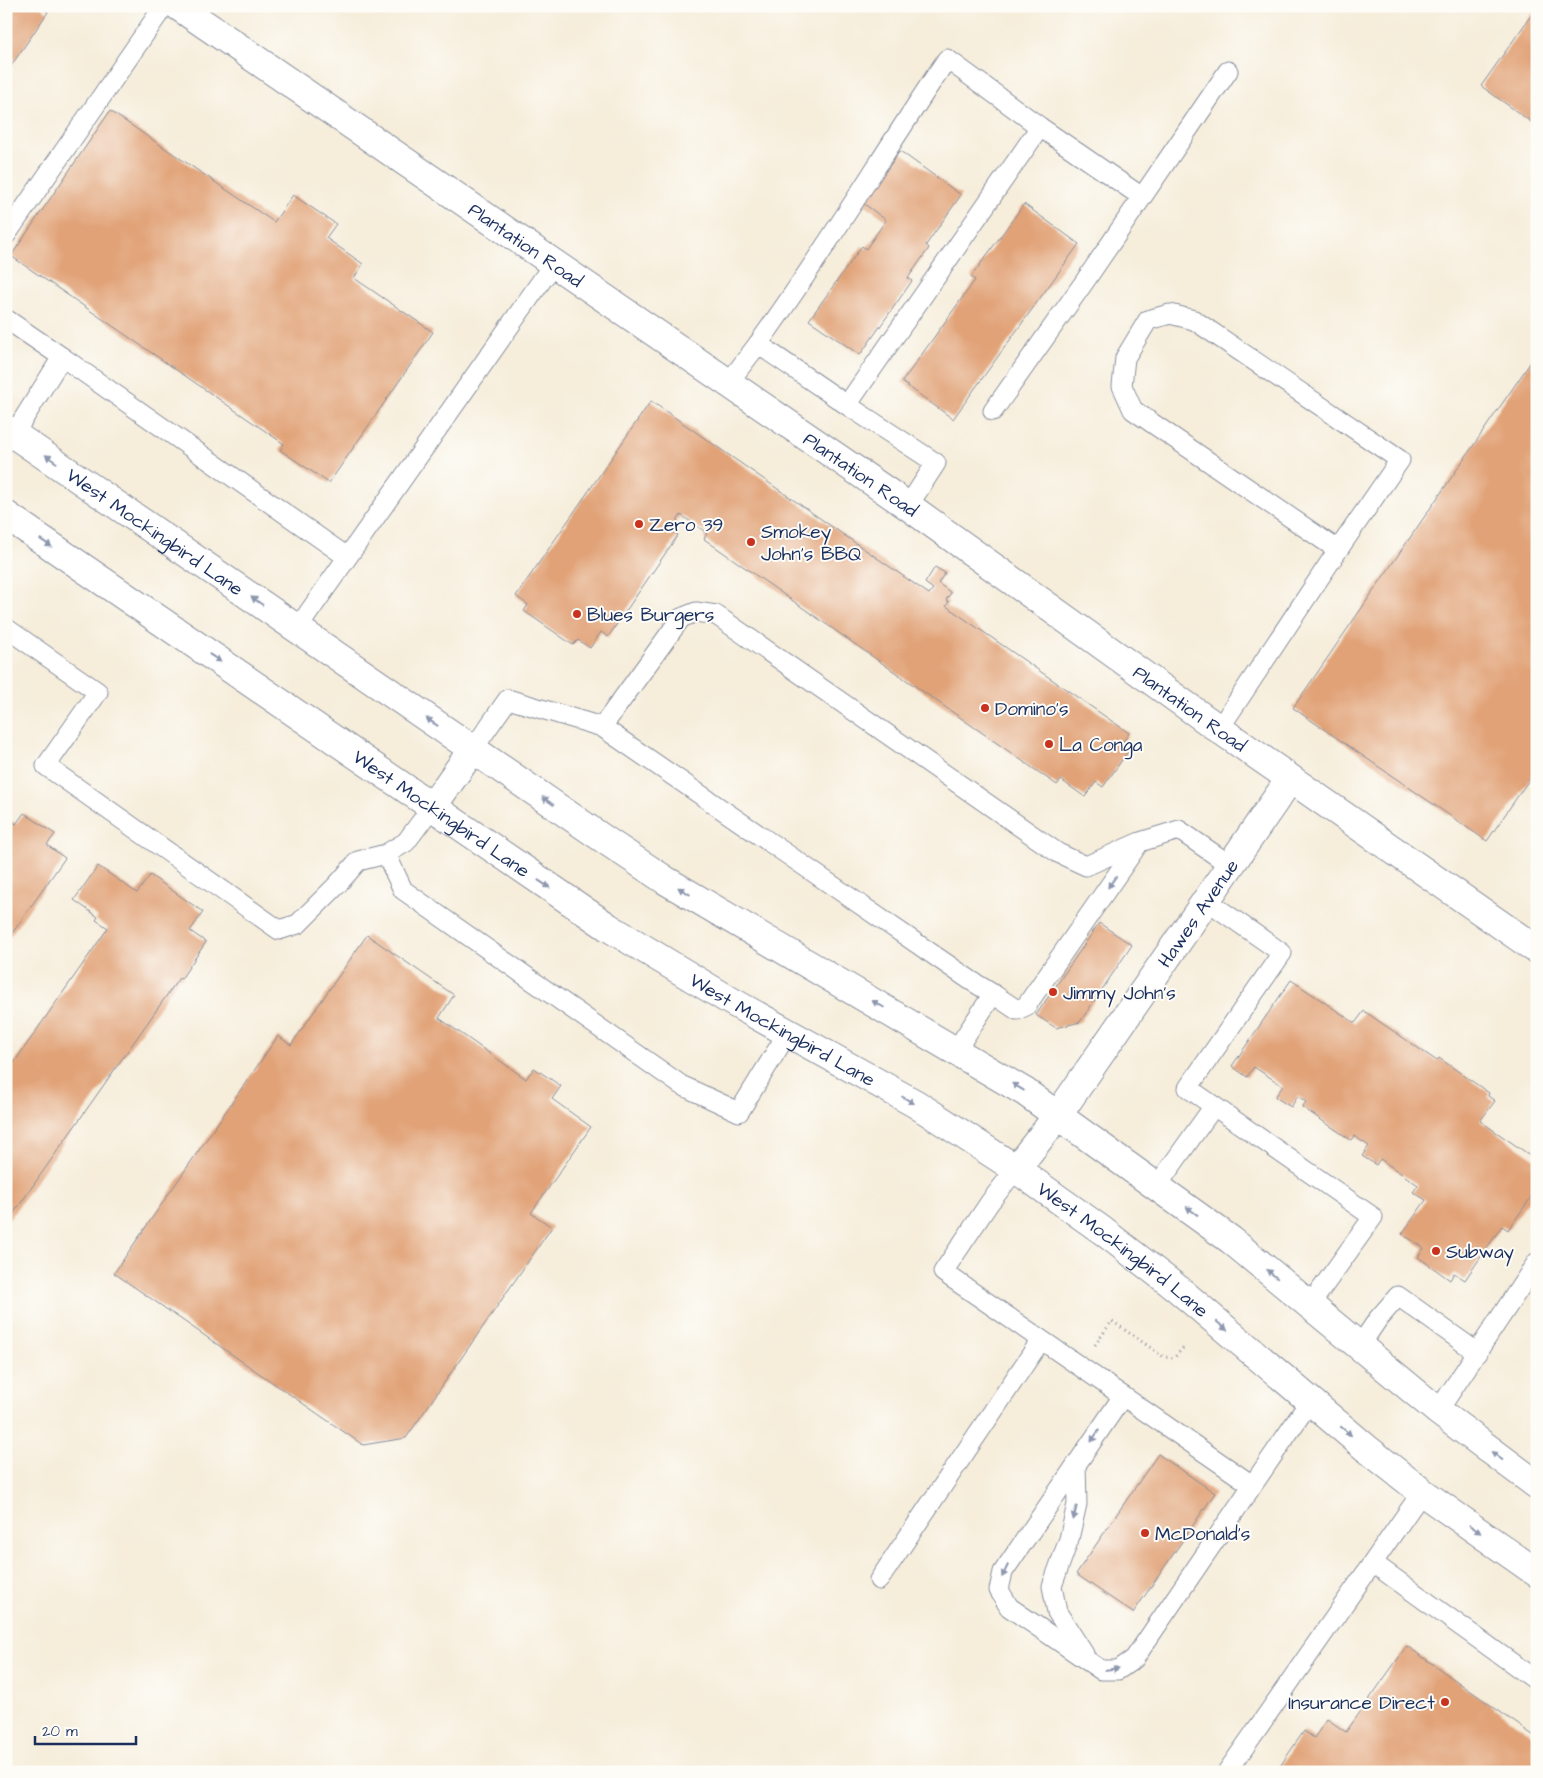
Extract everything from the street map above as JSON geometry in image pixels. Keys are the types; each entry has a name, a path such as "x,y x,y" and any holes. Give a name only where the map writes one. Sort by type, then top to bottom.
{"main road":[{"name":"Plantation Road","path":"178,6 908,506 1219,729 1537,950"},
{"name":"West Mockingbird Lane","path":"9,435 665,880 1025,1092 1231,1240 1438,1411 1537,1485"},
{"name":"West Mockingbird Lane","path":"6,515 608,928 787,1034 866,1075 916,1104 1016,1170 1102,1231 1178,1289 1366,1448 1422,1492 1537,1573"},
{"path":"432,807 473,749"},
{"name":"Hawes Avenue","path":"1016,1170 1058,1115 1290,778"}],"lane":[{"path":"6,235 164,6"},
{"path":"729,382 787,304 898,131 947,59 1040,127 1142,197"},
{"path":"993,411 1228,71"},
{"path":"847,405 1040,127"},
{"path":"297,629 554,263"},
{"path":"1219,729 1400,460 1194,320 1170,314 1148,320 1125,358 1122,386 1133,410 1338,550"},
{"path":"6,319 347,557"},
{"path":"758,344 936,463 908,506"},
{"path":"9,435 62,357"},
{"path":"602,727 681,618 696,612 716,615 1058,852 1086,866 1140,842 1180,830 1230,865"},
{"path":"6,628 98,692 46,766 278,930 298,924 358,862 386,854 406,842 432,807"},
{"path":"473,749 508,699 602,727 1016,1010 1026,1006 1140,842"},
{"path":"386,854 403,890 681,1086 738,1112 787,1034"},
{"path":"1206,900 1282,953 1188,1088 1373,1217 1310,1305"},
{"path":"956,1050 993,994"},
{"path":"1157,1186 1214,1106"},
{"path":"1016,1170 990,1202 943,1272 1252,1485"},
{"path":"1438,1411 1537,1262"},
{"path":"1360,1347 1378,1319 1398,1296 1478,1353"},
{"path":"879,1580 1041,1340"},
{"path":"1123,1396 1003,1572 999,1590 1009,1607 1101,1670 1118,1670 1134,1659 1310,1401"},
{"path":"1076,1464 1077,1504 1069,1539 1052,1586 1057,1612 1090,1663"},
{"path":"1227,1772 1422,1492"},
{"path":"1373,1563 1537,1681"}],"path":[{"path":"1092,1349 1112,1321 1164,1358 1174,1358 1183,1348"}],"building":[{"path":"6,6 39,6 48,12 6,73"},
{"path":"1537,7 1537,126 1481,86"},
{"path":"110,111 274,222 293,195 336,224 326,238 363,264 354,278 433,332 329,483 280,450 284,444 11,256"},
{"path":"900,151 961,195 926,245 929,248 908,278 912,281 860,355 809,320 862,246 866,249 886,220 863,203"},
{"path":"1024,204 1079,244 953,419 902,382 975,280 971,277"},
{"path":"1537,353 1537,768 1487,841 1293,708"},
{"path":"651,401 929,594 933,589 925,583 935,567 945,573 938,583 951,593 946,600 949,602 946,606 1129,733 1121,745 1129,750 1103,787 1096,782 1085,797 1061,780 1057,785 704,539 707,533 681,515 671,530 678,535 608,637 601,632 590,648 578,640 573,645 524,611 528,605 516,596"},
{"path":"24,813 55,834 47,845 65,858 6,942 6,817 16,824"},
{"path":"98,866 137,893 150,875 203,912 190,931 206,942 6,1224 6,1074 108,928 96,920 98,917 74,900"},
{"path":"1099,923 1132,945 1080,1022 1056,1028 1036,1015"},
{"path":"367,935 454,995 439,1018 526,1079 534,1068 561,1086 552,1099 591,1127 531,1213 552,1227 406,1438 363,1445 114,1273 278,1036 291,1045"},
{"path":"1291,980 1355,1023 1364,1011 1437,1061 1439,1058 1489,1093 1488,1096 1495,1101 1480,1121 1537,1160 1537,1178 1534,1181 1537,1183 1537,1189 1508,1230 1502,1226 1465,1280 1454,1273 1450,1280 1418,1257 1424,1248 1402,1234 1426,1200 1413,1192 1418,1185 1380,1159 1376,1165 1362,1156 1369,1146 1354,1136 1351,1140 1302,1107 1306,1102 1298,1096 1291,1107 1275,1097 1283,1086 1254,1067 1247,1077 1232,1066"},
{"name":"McDonald's","path":"1158,1454 1215,1493 1133,1613 1076,1574"},
{"path":"1407,1646 1537,1738 1537,1772 1276,1772 1304,1731 1314,1738 1327,1719 1346,1732"}],"place":[{"name":"Zero 39","path":"639,524"},
{"name":"Smokey John's BBQ","path":"751,542"},
{"name":"Blues Burgers","path":"577,614"},
{"name":"Domino's","path":"985,708"},
{"name":"La Conga","path":"1049,744"},
{"name":"Jimmy John's","path":"1053,992"},
{"name":"Subway","path":"1436,1251"},
{"name":"McDonald's","path":"1145,1533"},
{"name":"Insurance Direct","path":"1445,1702"}]}
